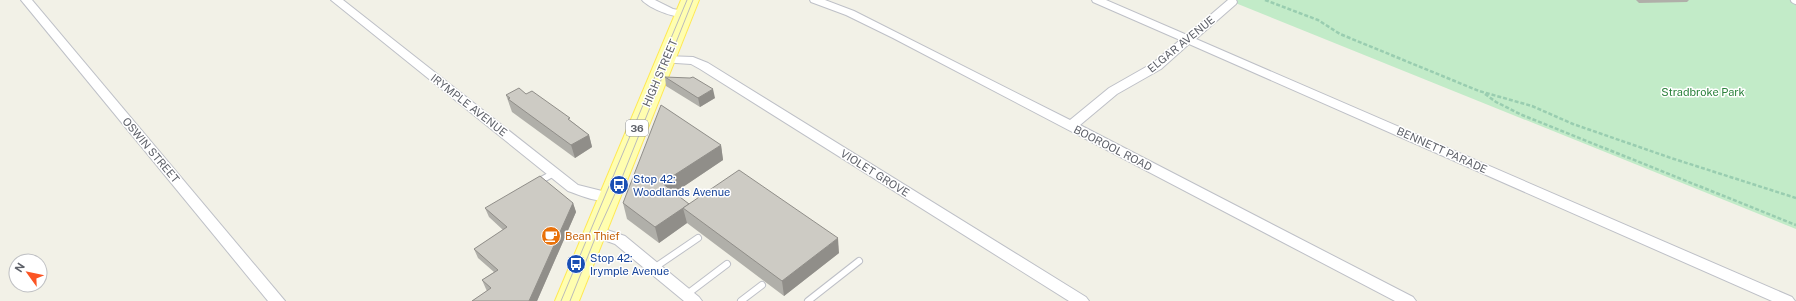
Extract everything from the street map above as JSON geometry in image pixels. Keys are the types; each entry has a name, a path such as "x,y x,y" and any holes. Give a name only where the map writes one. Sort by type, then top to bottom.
{"main road":[{"name":"HIGH STREET","path":"567,301 688,7"}],"street":[{"name":"OSWIN STREET","path":"26,0 277,301"},
{"name":"IRYMPLE AVENUE","path":"336,0 573,188 580,191 609,197"},
{"path":"647,0 670,12 688,7"},
{"name":"BOOROOL ROAD","path":"815,0 878,26 1408,301"},
{"name":"BENNETT PARADE","path":"1097,0 1787,301"},
{"name":"ELGAR AVENUE","path":"1071,126 1113,91 1158,66 1232,2"},
{"name":"VIOLET GROVE","path":"665,60 693,61 704,66 1080,301"},
{"path":"595,231 620,240 690,298"}],"lane":[{"path":"527,189 554,173"},
{"path":"654,268 698,238"},
{"path":"808,301 859,260"},
{"path":"690,298 727,264"},
{"path":"742,301 762,286"}],"path":[{"path":"1266,0 1318,20 1340,34 1483,92 1532,106 1596,132 1796,198"},
{"path":"1483,92 1496,102 1522,114 1796,225"}],"green space":[{"name":"Stradbroke Park","path":"1228,0 1796,0 1796,229"}],"building":[{"path":"665,77 693,77 713,89 698,98"},
{"path":"519,88 526,94 532,91 570,118 568,119 589,135 571,145 508,99 510,98 506,95"},
{"path":"661,105 721,145 662,183 689,204 655,227 623,203"},
{"path":"739,170 838,238 782,281 683,208"},
{"path":"540,176 573,203 529,301 472,301 491,288 482,280 498,270 474,249 507,227 485,208"}],"tram line":[{"path":"561,301 687,0"},
{"path":"570,301 598,231 619,185 693,0"}],"place":[{"name":"Stop 42: Woodlands Avenue","path":"619,185"},
{"name":"Bean Thief","path":"551,236"},
{"name":"Stop 42: Irymple Avenue","path":"576,264"}]}
